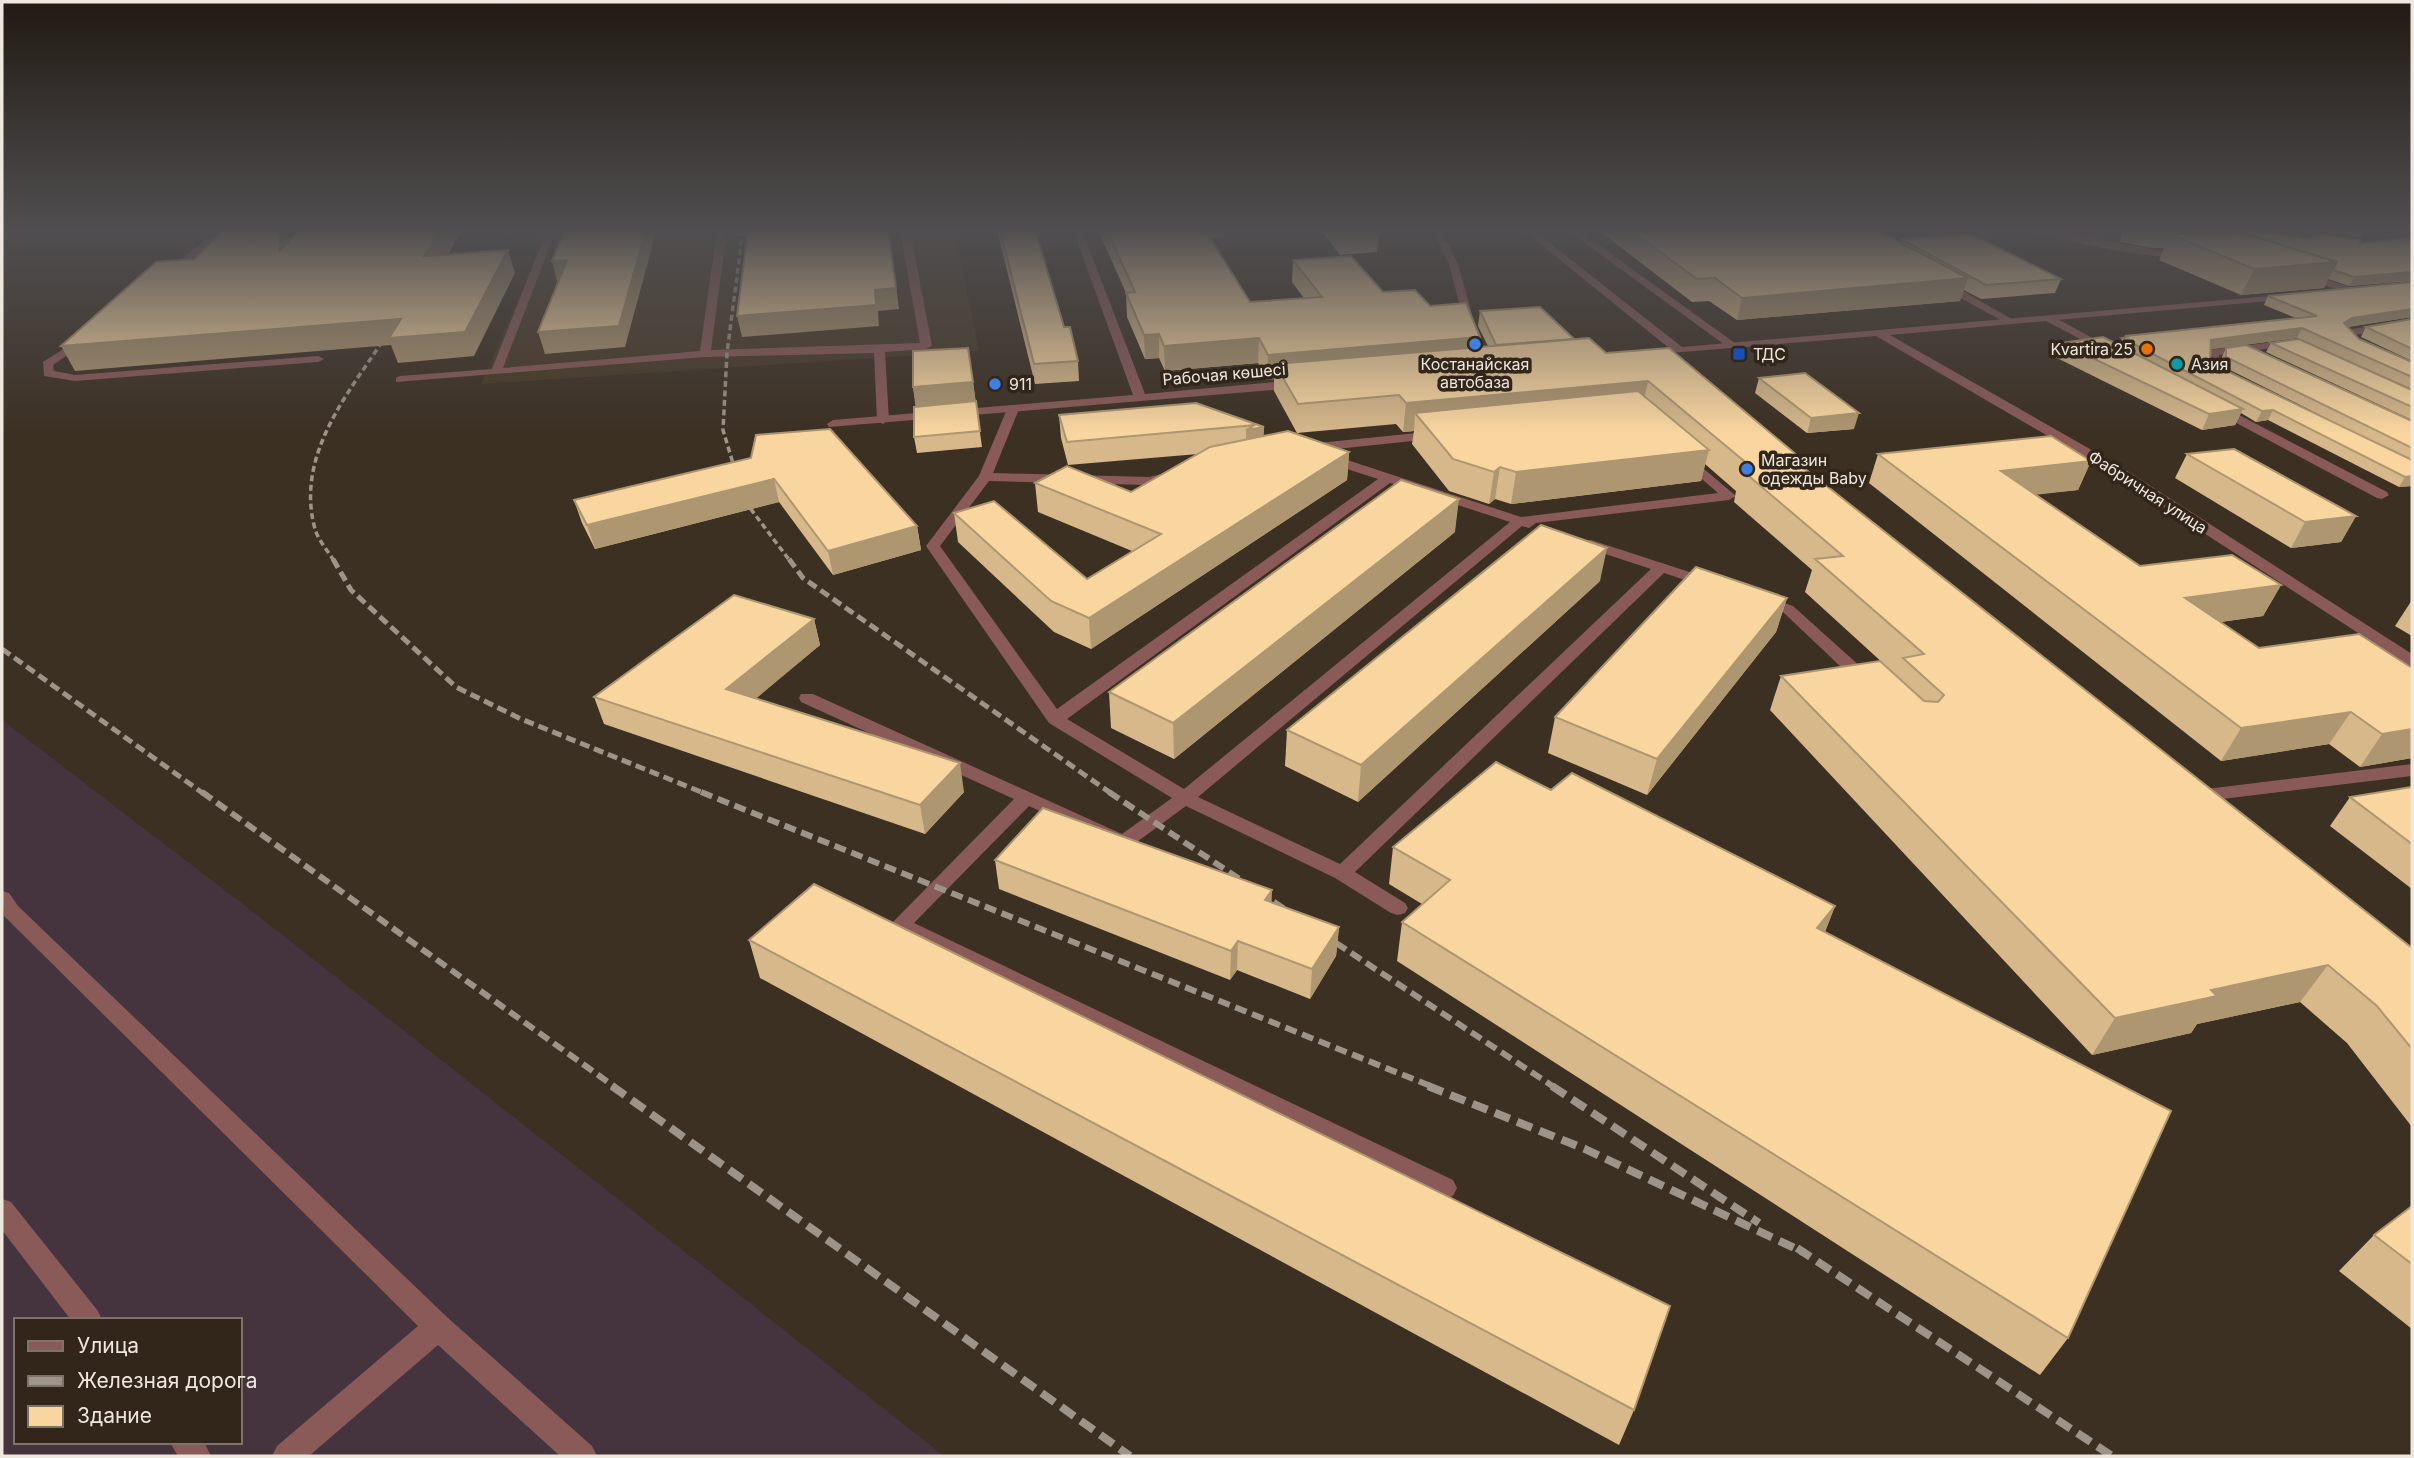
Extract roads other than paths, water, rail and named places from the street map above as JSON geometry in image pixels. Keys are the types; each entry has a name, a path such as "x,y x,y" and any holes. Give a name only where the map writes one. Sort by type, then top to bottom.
{"street":[{"path":"496,372 527,298"},
{"path":"705,354 713,298"},
{"path":"401,380 705,354 926,345 917,298"},
{"path":"1103,298 1140,397"},
{"path":"1465,298 1473,332"},
{"path":"1613,298 1679,350"},
{"path":"1666,298 1733,346"},
{"path":"1968,298 2010,321"},
{"path":"1631,355 2275,298"},
{"path":"2048,318 2120,356"},
{"path":"2370,349 2359,344 2347,333 2412,322"},
{"path":"95,332 47,365 48,374 75,379 318,359"},
{"name":"Фабричная улица","path":"1877,332 2113,468 2412,662"},
{"path":"2238,382 2213,370 2213,352 2296,343 2308,348"},
{"path":"879,349 883,420"},
{"path":"2244,349 2268,360"},
{"path":"1657,352 1678,370"},
{"name":"Рабочая көшесі","path":"833,424 1307,383"},
{"path":"2203,400 2382,495"},
{"path":"1013,409 985,477 933,546 1055,719 1185,798 1342,873 1398,908"},
{"path":"1448,433 1300,449 1725,588"},
{"path":"807,698 1123,842 1185,798 1520,521 1729,496 1677,450"},
{"path":"985,477 1149,481 1190,472"},
{"path":"1055,719 1388,478"},
{"path":"1342,873 1662,567"},
{"path":"1750,596 1788,609 1878,693"},
{"path":"2220,813 2193,791 2412,770"},
{"path":"1026,798 900,925 1444,1188"},
{"path":"2,898 11,911 438,1327 582,1456"},
{"path":"2,1210 86,1318"},
{"path":"287,1456 438,1327"}],"railway":[{"path":"734,298 727,353 723,430 744,500 790,561"},
{"path":"334,561 315,529 311,501 319,448 344,399 390,330"},
{"path":"333,559 351,590 456,687 521,719 706,794"},
{"path":"789,559 803,578 1112,794"},
{"path":"2,649 204,794"},
{"path":"202,792 615,1087"},
{"path":"701,792 1433,1087"},
{"path":"1112,794 1295,916"},
{"path":"1321,933 1554,1087"},
{"path":"612,1086 1130,1456"},
{"path":"1428,1086 1585,1149 1803,1252"},
{"path":"1552,1086 1759,1223"},
{"path":"1797,1248 1803,1252"},
{"path":"1803,1252 2112,1456"}],"place":[{"name":"Костанайская автобаза","path":"1475,344"},
{"name":"Kvartira 25","path":"2147,349"},
{"name":"ТДС","path":"1739,354"},
{"name":"Азия","path":"2177,364"},
{"name":"911","path":"995,384"},
{"name":"Магазин одежды Baby","path":"1747,469"}]}
